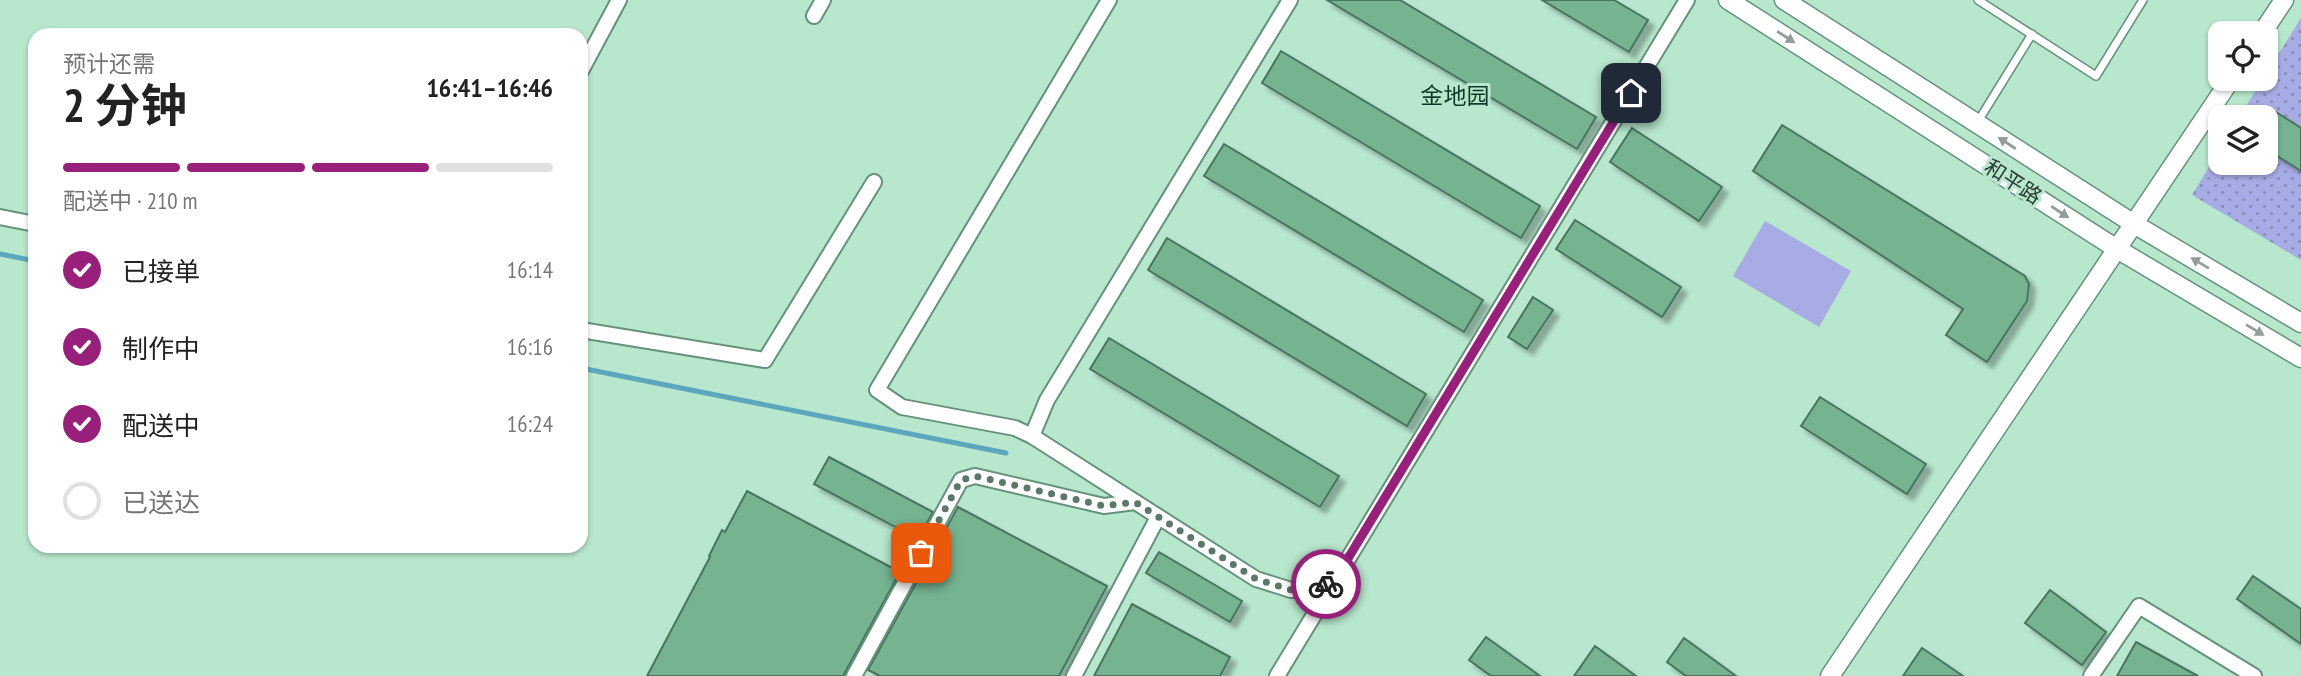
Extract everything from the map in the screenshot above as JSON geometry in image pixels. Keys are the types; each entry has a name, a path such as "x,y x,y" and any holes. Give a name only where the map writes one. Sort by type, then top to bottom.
{"street":[{"path":"588,58 619,0"},
{"path":"814,16 823,0"},
{"path":"1109,0 877,390 902,407 1015,428 1032,436 1256,579 1291,590 1333,583"},
{"path":"1032,436 1047,400 1290,0"},
{"path":"1277,676 1687,0"},
{"name":"和平路","path":"1728,0 2117,248 2301,358"},
{"name":"和平路","path":"1784,0 2134,224 2301,323"},
{"path":"2270,21 2284,0"},
{"path":"1830,676 2223,91"},
{"path":"588,331 765,360 874,182"},
{"path":"0,217 28,223"},
{"path":"854,676 961,480 975,476 1104,506 1135,502"},
{"path":"1074,676 1158,517"},
{"path":"2091,676 2139,606 2254,676"}],"lane":[{"path":"1978,0 2096,76 2143,0"},
{"path":"1977,123 2032,34"}],"shaded area":[{"path":"2301,18 2301,260 2192,195 2208,169 2208,175 2278,175 2278,105 2247,105 2255,91 2278,91 2278,55"},
{"path":"1765,221 1851,271 1819,327 1733,276"}],"building":[{"path":"1327,0 1400,0 1596,117 1577,149"},
{"path":"1542,0 1614,0 1648,20 1629,52"},
{"path":"1281,51 1540,206 1521,238 1262,83"},
{"path":"2278,113 2301,128 2301,171 2278,157"},
{"path":"1782,125 2025,276 2029,284 2027,301 1987,362 1946,335 1963,309 1753,171"},
{"path":"1632,128 1722,187 1699,221 1610,162"},
{"path":"1224,144 1483,300 1464,332 1204,176"},
{"path":"1575,220 1681,287 1662,317 1556,249"},
{"path":"1167,238 1426,394 1407,426 1148,270"},
{"path":"1533,297 1553,310 1527,349 1508,337"},
{"path":"1109,338 1339,476 1320,507 1090,369"},
{"path":"1820,397 1926,464 1907,494 1801,426"},
{"path":"829,457 933,512 918,539 814,484"},
{"path":"747,491 900,572 843,676 647,676 722,530 725,532"},
{"path":"958,507 1107,586 1059,676 880,676 868,670"},
{"path":"1159,552 1242,601 1230,622 1146,573"},
{"path":"2253,576 2301,609 2301,644 2237,599"},
{"path":"2050,590 2106,632 2082,665 2025,623"},
{"path":"1132,604 1230,657 1220,676 1094,676"},
{"path":"1486,637 1540,676 1491,676 1469,660"},
{"path":"1684,638 1736,676 1686,676 1667,662"},
{"path":"2136,642 2198,676 2117,676"},
{"path":"1595,646 1636,676 1574,676"},
{"path":"1922,648 1963,676 1903,676"}],"waterway":[{"path":"0,254 28,260"},
{"path":"588,369 1006,453"}],"way so far":[{"path":"921,553 961,480 975,476 1104,506 1135,502 1256,579 1291,590 1326,584"}],"district":[{"name":"金地园","path":"1455,96"}],"route":[{"path":"1326,584 1333,583 1631,93"}]}
